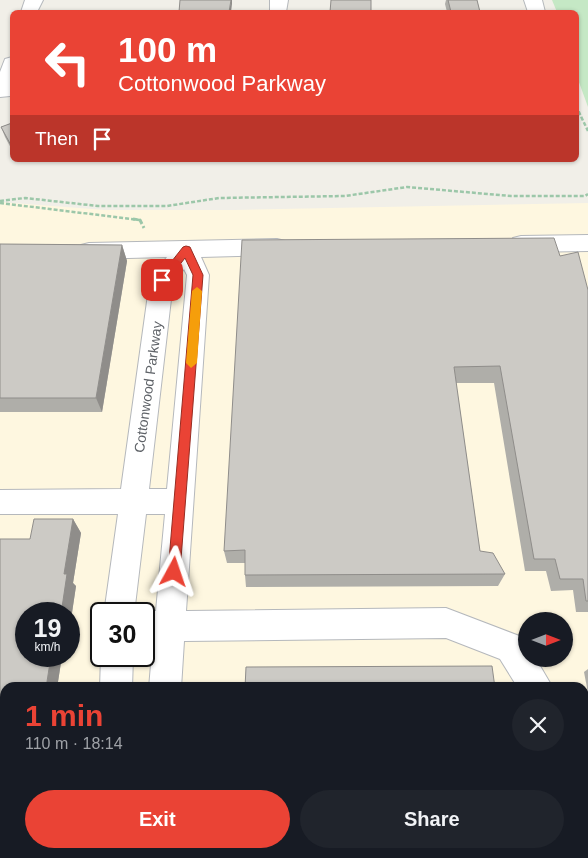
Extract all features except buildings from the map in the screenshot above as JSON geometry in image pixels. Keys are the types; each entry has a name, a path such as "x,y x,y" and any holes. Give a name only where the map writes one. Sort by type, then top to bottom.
{"street":[{"path":"3,92 10,69"},
{"path":"500,244 588,244"},
{"path":"67,251 93,256 186,250 294,247"},
{"path":"164,682 156,626 180,501 198,275 186,250"},
{"name":"Cottonwood Parkway","path":"120,602 162,280 186,250"},
{"path":"0,502 180,501"},
{"path":"156,626 446,623 511,648 533,682"},
{"path":"116,682 117,667"}],"path":[{"path":"579,112 588,131"},
{"path":"0,202 25,198 98,206 167,206 219,198 345,196 407,187 512,196 585,196 588,194"},
{"path":"0,202 140,220 147,235"}],"shaded area":[{"path":"0,202 105,210 234,210 588,203 588,682 0,682"}],"green space":[{"path":"552,0 588,0 588,107 579,82 579,10 556,10"}],"slow traffic":[{"path":"191,363 197,291"}],"route":[{"path":"162,280 186,250 198,275 174,572"}]}
